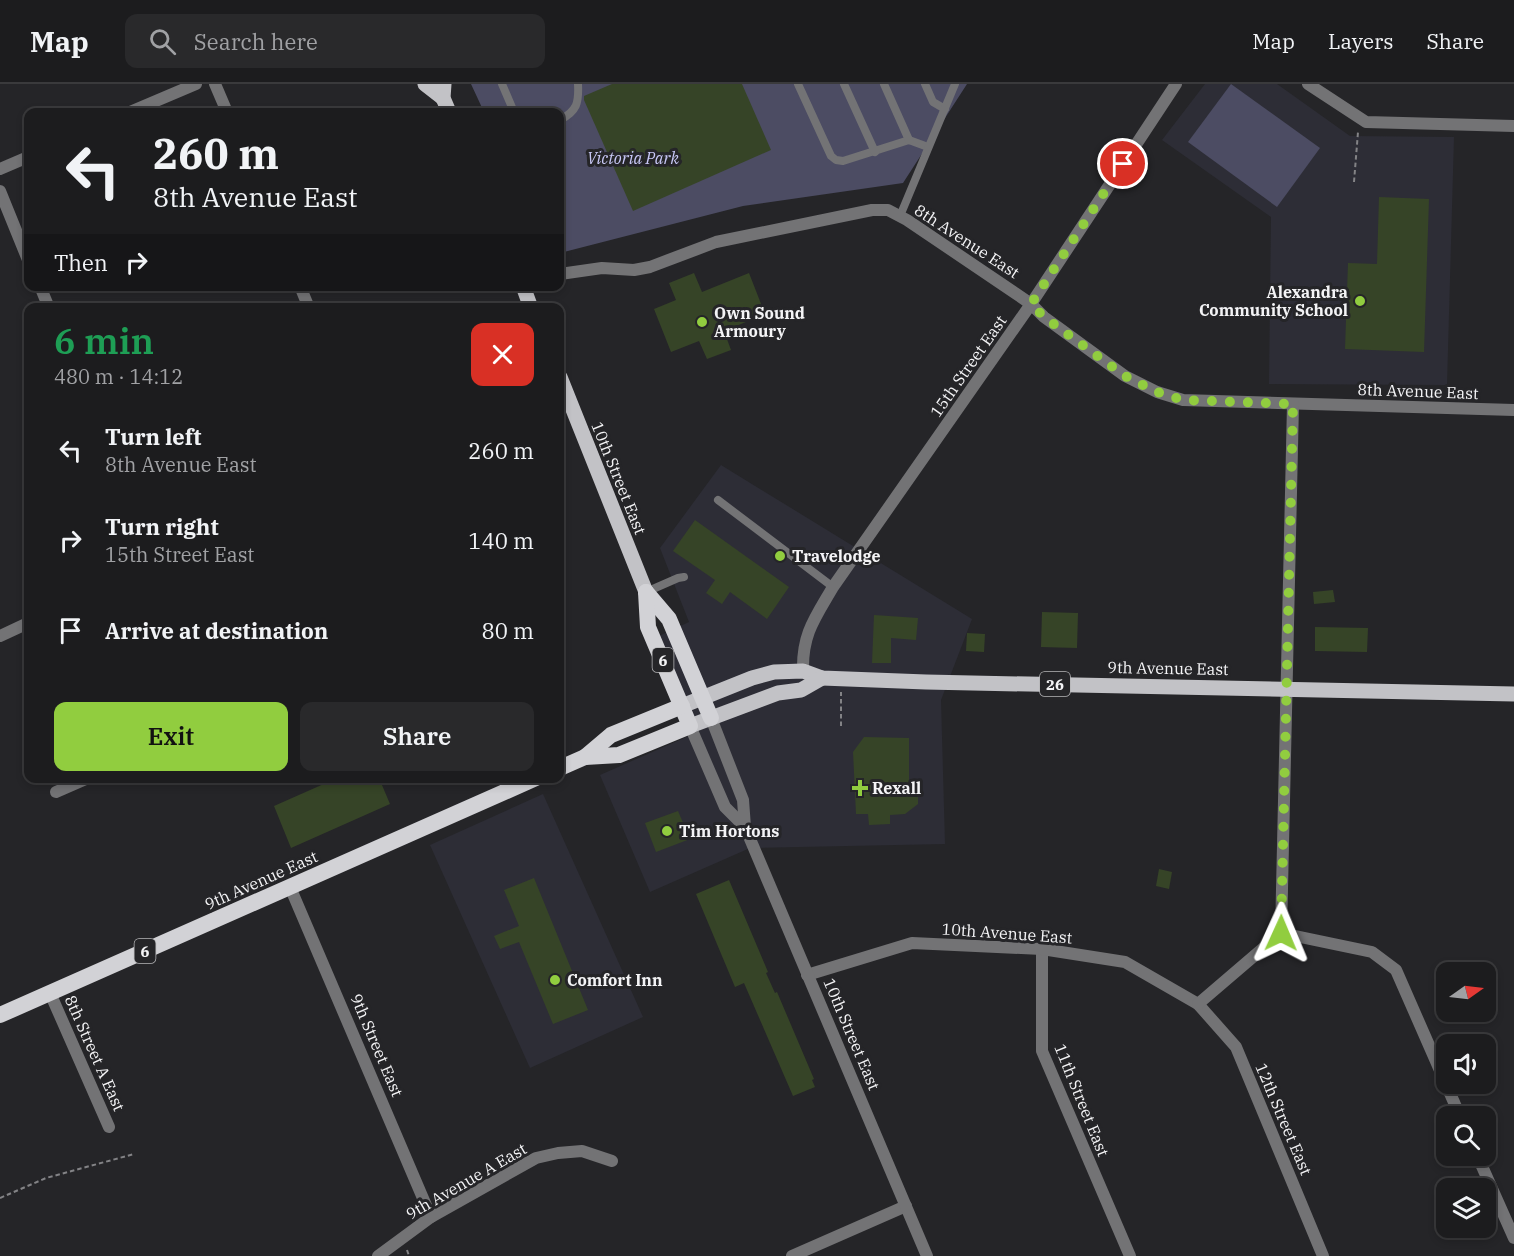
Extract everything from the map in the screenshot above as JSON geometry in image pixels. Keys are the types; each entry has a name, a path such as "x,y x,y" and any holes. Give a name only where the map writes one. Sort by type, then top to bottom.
{"highway":[{"name":"10th Street East","path":"646,592 669,619 711,718"},
{"name":"10th Street East","path":"646,592 648,627 690,726"},
{"name":"9th Avenue East","path":"564,766 585,757 611,735 682,705"},
{"name":"9th Avenue East","path":"585,757 618,755 690,726"},
{"name":"9th Avenue East","path":"0,1015 526,783"}],"main road":[{"path":"425,84 444,91 449,108"},
{"name":"10th Street East","path":"564,398 646,592"},
{"name":"9th Avenue East","path":"682,705 752,678 774,672 803,671 822,678 842,679 1514,694"},
{"name":"9th Avenue East","path":"711,718 778,693 801,690 822,678"},
{"path":"690,726 711,718"}],"street":[{"path":"139,108 196,84"},
{"path":"215,84 225,108"},
{"name":"15th Street East","path":"803,671 802,653 809,627 833,587 1031,304 1176,84"},
{"path":"1308,84 1366,122 1514,126"},
{"path":"0,169 24,159"},
{"path":"0,191 24,250"},
{"name":"8th Avenue East","path":"564,273 602,267 634,270 650,267 716,242 872,210 888,210 1031,304 1044,317 1125,376 1157,392 1183,400 1514,410"},
{"path":"1198,1004 1281,933 1293,404"},
{"path":"0,636 24,625"},
{"name":"10th Street East","path":"711,718 743,800 745,827 927,1256"},
{"name":"10th Street East","path":"690,726 725,807 745,827"},
{"path":"56,792 77,783"},
{"name":"9th Street East","path":"290,887 431,1217"},
{"path":"1281,933 1372,952 1396,970 1456,1106"},
{"name":"10th Avenue East","path":"807,975 912,943 1042,948 1125,962 1198,1004"},
{"name":"11th Street East","path":"1042,948 1042,1052 1130,1256"},
{"name":"8th Street A East","path":"50,993 109,1127"},
{"name":"12th Street East","path":"1198,1004 1236,1047 1323,1256"},
{"name":"9th Avenue A East","path":"378,1256 431,1217 536,1158 582,1151 612,1161"},
{"path":"1483,1166 1514,1238"},
{"path":"792,1256 906,1206"}],"lane":[{"path":"502,84 512,108"},
{"path":"564,118 571,115 579,100 578,84"},
{"path":"798,84 831,156 837,160 843,161 909,140 928,147"},
{"path":"844,84 875,152"},
{"path":"884,84 909,140"},
{"path":"925,84 933,102 945,109"},
{"path":"900,216 955,84"},
{"path":"717,500 833,587"},
{"path":"646,592 684,577"}],"path":[{"path":"1354,182 1359,117"},
{"path":"841,726 842,679"},
{"path":"0,1198 46,1178 134,1154"}],"shaded area":[{"name":"Alexandra Community School","path":"1205,84 1277,84 1350,136 1454,137 1447,385 1269,384 1271,217 1162,140"},
{"path":"721,465 972,619 941,700 945,844 750,848 650,892 600,775 700,731 659,636 689,622 660,548"},
{"path":"543,794 643,1017 530,1068 430,845"}],"green space":[{"name":"Victoria Park","path":"471,84 967,84 903,183 743,206 564,252 564,108 482,108"},
{"path":"1231,84 1320,148 1277,207 1188,142"}],"building":[{"path":"612,84 742,84 771,150 633,211 584,100 584,96"},
{"path":"1379,197 1429,199 1424,352 1345,349 1348,263 1377,264"},
{"name":"Own Sound Armoury","path":"694,273 702,292 749,273 765,314 724,331 731,350 707,359 699,341 671,352 654,309 676,300 669,283"},
{"path":"695,520 789,587 767,619 730,592 722,604 706,593 715,580 673,551"},
{"path":"1333,590 1335,602 1314,604 1313,592"},
{"path":"1042,612 1078,613 1077,648 1041,647"},
{"path":"874,615 918,618 916,640 891,638 891,663 872,663"},
{"path":"1315,627 1368,628 1367,652 1315,651"},
{"path":"967,633 985,634 984,652 966,651"},
{"path":"864,737 909,738 909,781 918,781 918,804 905,814 890,815 890,824 869,825 868,814 856,814 853,752"},
{"path":"326,783 381,783 390,804 291,848 274,806"},
{"name":"Tim Hortons","path":"678,811 690,839 656,852 645,823"},
{"path":"1159,869 1172,872 1169,889 1156,886"},
{"name":"Comfort Inn","path":"534,878 588,1010 553,1024 519,942 500,949 494,936 519,926 504,890"},
{"path":"729,880 768,972 766,973 775,993 777,992 814,1079 812,1080 815,1087 793,1096 744,983 735,987 696,894"}],"place":[{"name":"Alexandra Community School","path":"1360,301"},
{"name":"Own Sound Armoury","path":"702,322"},
{"name":"Travelodge","path":"780,556"},
{"name":"Rexall","path":"860,788"},
{"name":"Tim Hortons","path":"667,831"},
{"name":"Comfort Inn","path":"555,980"}],"route":[{"path":"1123,164 1031,304 1044,317 1125,376 1157,392 1183,400 1293,404 1281,933"}]}
